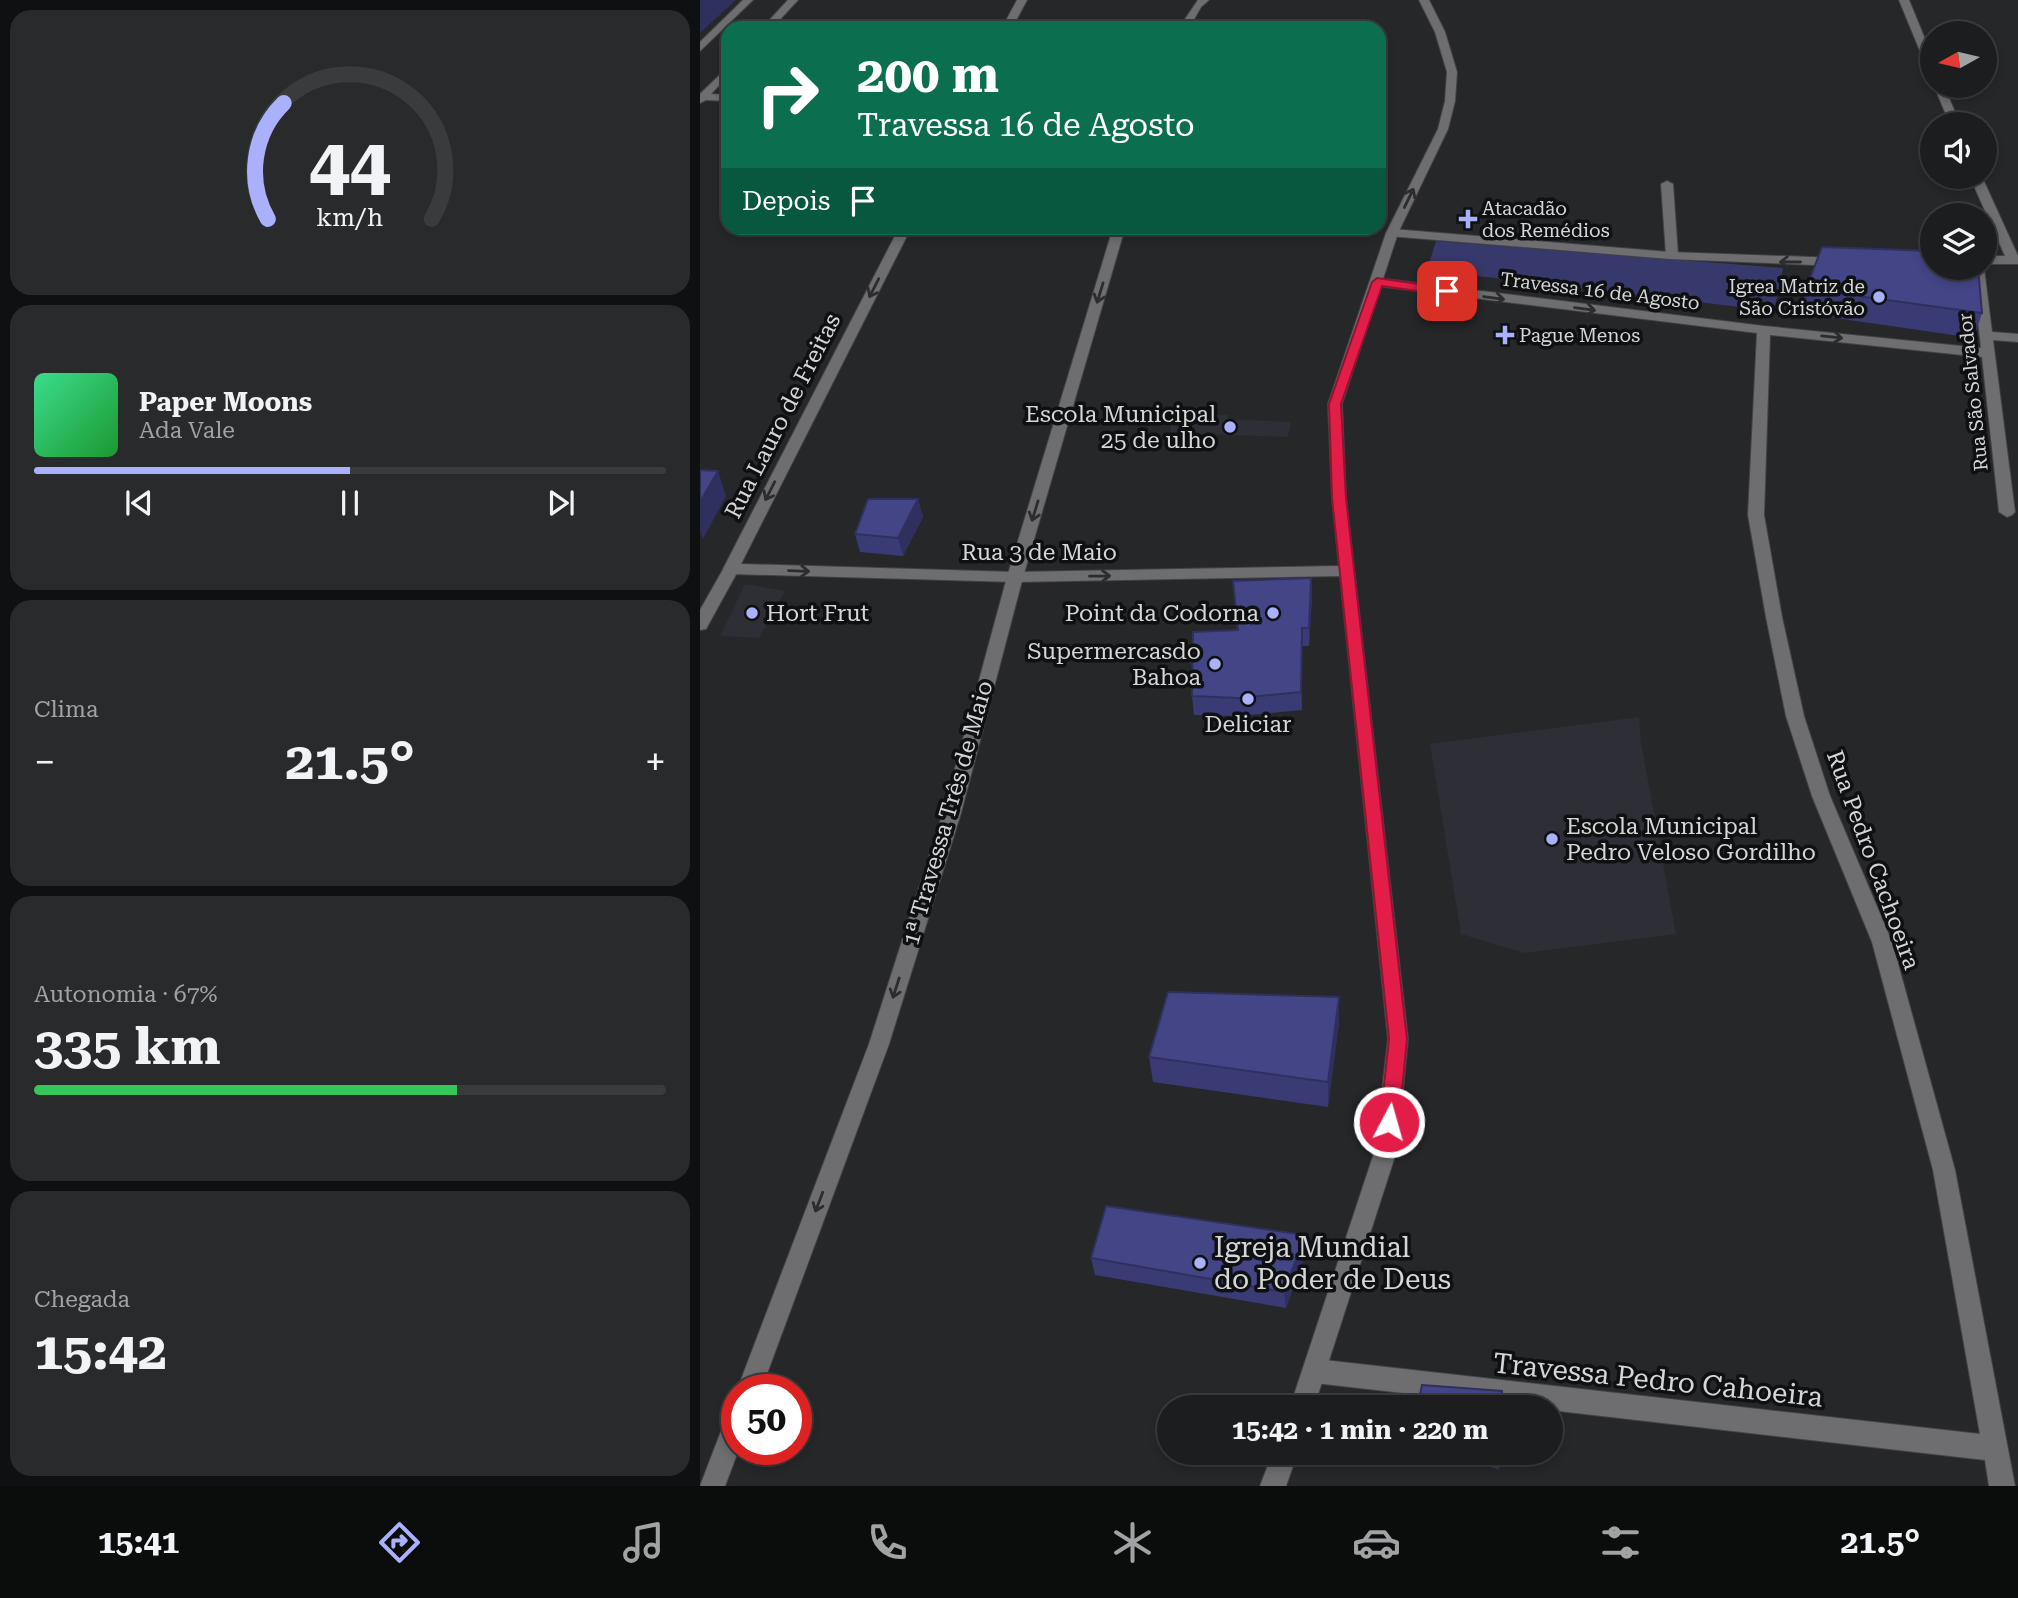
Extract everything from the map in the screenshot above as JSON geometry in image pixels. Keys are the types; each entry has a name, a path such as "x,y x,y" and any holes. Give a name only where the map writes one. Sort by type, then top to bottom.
{"street":[{"path":"727,21 748,0"},
{"path":"774,21 793,0"},
{"path":"1011,21 1022,0"},
{"path":"1188,21 1203,0"},
{"path":"1306,1395 1387,1150 1398,1039 1339,498 1335,404 1392,233 1443,129 1450,101 1452,72 1440,32 1424,0"},
{"path":"1904,0 1920,39"},
{"path":"700,48 721,27"},
{"path":"701,98 721,77"},
{"path":"701,98 721,98"},
{"path":"1667,184 1672,256"},
{"path":"1982,189 2015,260 1997,260"},
{"path":"1392,233 1672,256 1772,262 1852,262"},
{"name":"Rua Lauro de Freitas","path":"700,625 901,235"},
{"name":"1ª Travessa Três de Maio","path":"755,1374 879,1044 952,813 1015,577 1117,235"},
{"name":"Rua São Salvador","path":"1979,280 2007,512"},
{"name":"Travessa 16 de Agosto","path":"1377,282 1764,330 1986,353"},
{"name":"Rua Pedro Cachoeira","path":"1764,330 1756,515 1774,617 1795,716 1821,796 1882,942 1944,1170 2002,1486"},
{"path":"1986,336 2018,338"},
{"name":"Rua 3 de Maio","path":"731,569 1015,577 1347,572"},
{"name":"Travessa Pedro Cahoeira","path":"1315,1371 1993,1448"},
{"path":"712,1486 721,1463"},
{"path":"1273,1486 1281,1465"}],"shaded area":[{"path":"1436,241 1783,268 1774,311 1427,270"},
{"name":"Escola Municipal 25 de ulho","path":"1173,414 1227,415 1228,419 1291,422 1288,437 1170,433"},
{"name":"Hort Frut","path":"745,584 785,591 759,638 720,636"},
{"name":"Escola Municipal Pedro Veloso Gordilho","path":"1639,717 1641,742 1676,934 1524,953 1461,934 1430,744"}],"building":[{"path":"1822,247 1920,251 1920,280 1979,280 1982,313 1806,289"},
{"path":"700,470 718,471 700,502"},
{"path":"868,499 918,499 898,538 855,534"},
{"path":"1311,578 1309,628 1302,628 1301,692 1239,698 1192,696 1193,632 1238,630 1233,581"},
{"path":"1168,992 1339,997 1328,1082 1149,1057"},
{"name":"Igreja Mundial do Poder de Deus","path":"1106,1206 1305,1235 1284,1292 1091,1258"},
{"path":"1422,1385 1502,1391 1502,1395 1420,1395"}],"place":[{"name":"Atacadão dos Remédios","path":"1468,219"},
{"name":"Igrea Matriz de São Cristóvão","path":"1879,297"},
{"name":"Pague Menos","path":"1505,335"},
{"name":"Escola Municipal 25 de ulho","path":"1230,427"},
{"name":"Hort Frut","path":"752,613"},
{"name":"Point da Codorna","path":"1273,613"},
{"name":"Supermercasdo Bahoa","path":"1215,664"},
{"name":"Deliciar","path":"1248,699"},
{"name":"Escola Municipal Pedro Veloso Gordilho","path":"1552,839"},
{"name":"Igreja Mundial do Poder de Deus","path":"1200,1263"}],"route":[{"path":"1389,1122 1398,1039 1339,498 1335,404 1377,282 1447,291"}]}
